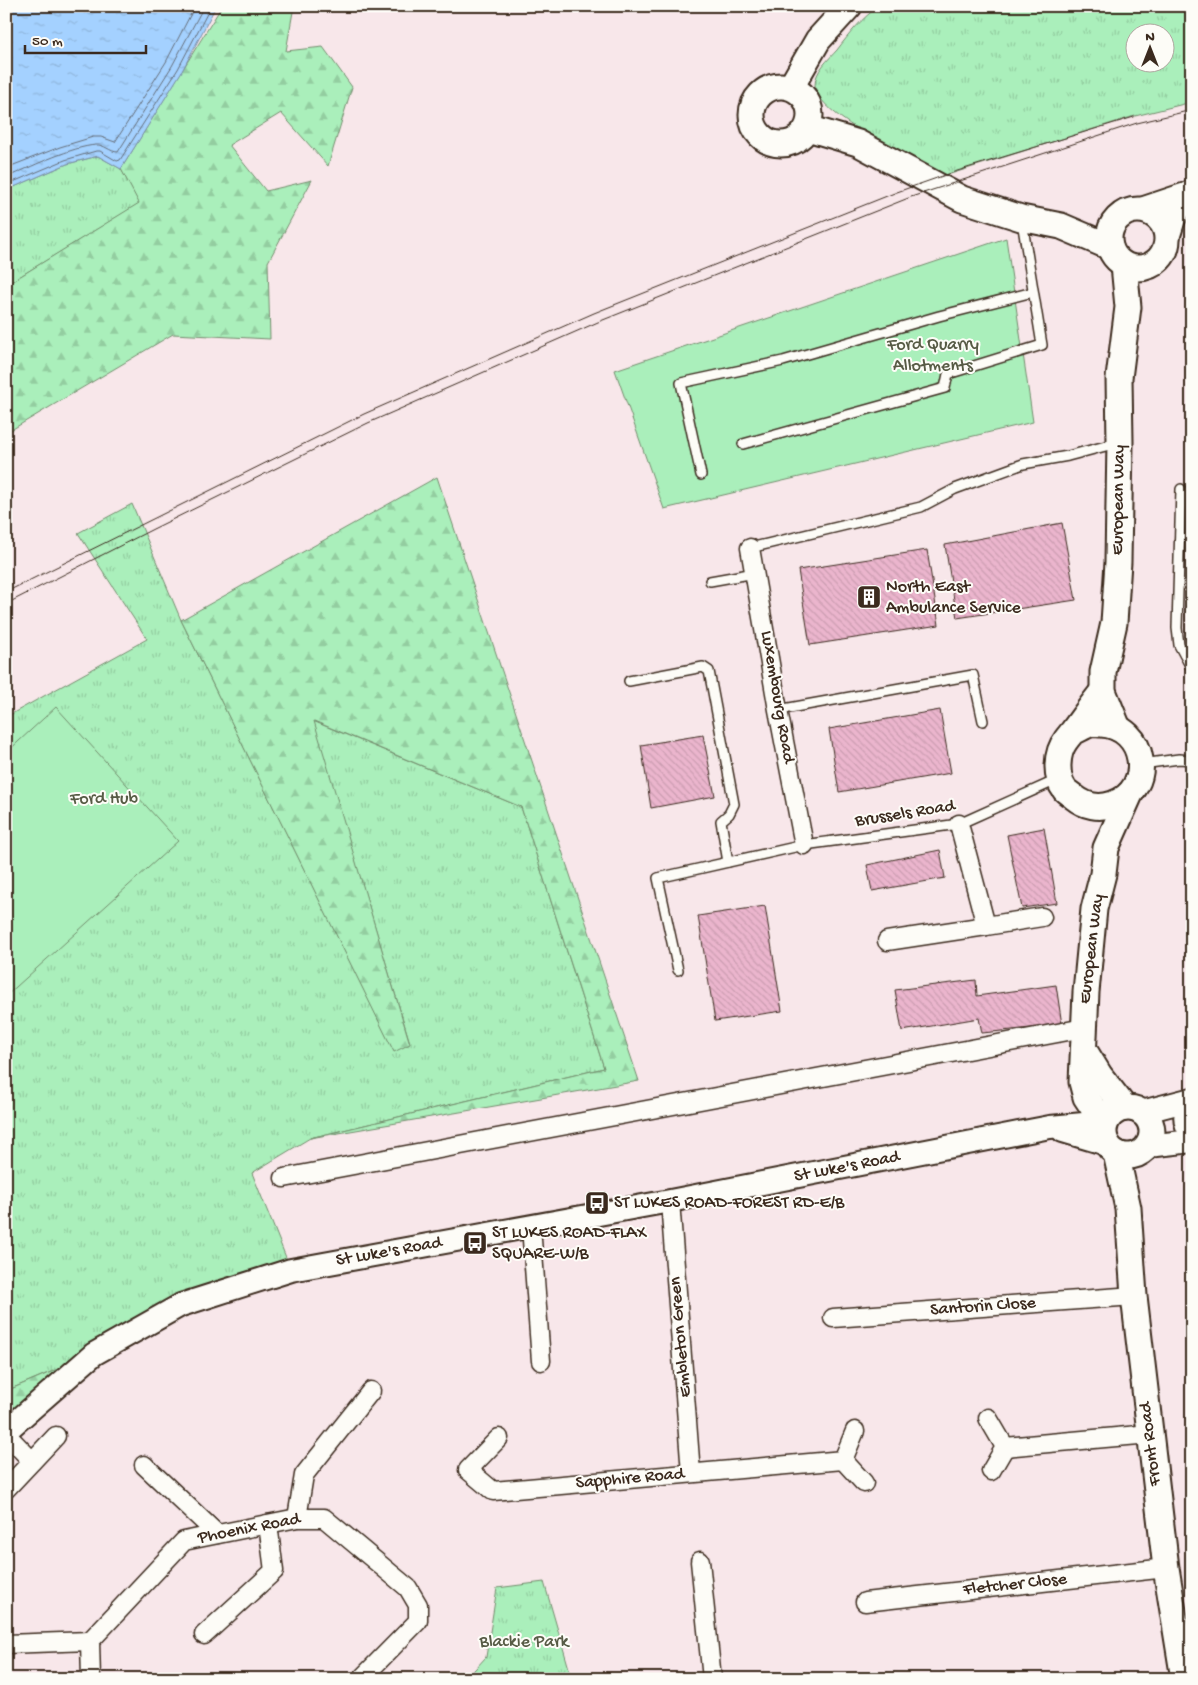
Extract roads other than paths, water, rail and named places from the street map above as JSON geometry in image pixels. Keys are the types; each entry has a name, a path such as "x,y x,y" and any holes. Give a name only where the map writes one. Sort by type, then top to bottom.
{"main road":[{"path":"791,87 818,40 849,6"},
{"path":"783,85 791,87 806,98 810,108 808,128 798,139 788,144 777,144 767,141 755,130 752,120 752,110 755,101 760,94 773,86 783,85"},
{"path":"808,128 858,144 962,199 1021,218 1061,226 1123,251 1159,260 1165,252 1168,238 1163,222 1157,216 1141,209 1125,212 1123,251"},
{"name":"European Way","path":"1103,691 1104,672 1114,623 1118,562 1119,378 1128,308 1123,251"},
{"path":"1103,691 1118,728"},
{"path":"1103,691 1065,741 1058,758 1059,778 1065,790 1082,803 1090,806 1115,804 1130,794"},
{"path":"1073,732 1091,724 1111,725 1128,734 1139,750 1141,764 1139,779 1130,794 1106,848"},
{"path":"1082,803 1093,820 1106,848"},
{"name":"European Way","path":"1106,848 1103,874 1094,910 1089,955 1082,1082 1086,1097 1094,1109 1117,1126"},
{"path":"1117,1126 1152,1126 1152,1135 1146,1148 1128,1208"},
{"path":"1117,1126 1125,1156 1133,1156 1146,1148"},
{"path":"1117,1126 1128,1208"},
{"name":"Front Road","path":"1128,1208 1134,1296 1150,1434 1166,1568 1184,1679"}],"street":[{"path":"1141,209 1191,192"},
{"path":"1168,238 1174,219 1191,192"},
{"name":"Luxembourg Road","path":"750,548 804,845"},
{"path":"958,824 985,915 986,926"},
{"path":"887,941 1042,917"},
{"path":"284,1178 1084,1039"},
{"path":"1117,1126 1192,1100"},
{"path":"1192,1100 1185,1112 1186,1124 1192,1134"},
{"name":"St Luke's Road","path":"6,1433 94,1354 181,1305 291,1270 670,1201 1050,1127 1117,1126"},
{"path":"1146,1148 1192,1141"},
{"name":"Embleton Green","path":"670,1201 691,1473"},
{"path":"531,1226 541,1362"},
{"name":"Santorin Close","path":"833,1318 1134,1296"},
{"path":"297,1518 304,1475 371,1392"},
{"path":"988,1418 1005,1447"},
{"path":"856,1431 843,1460 864,1482"},
{"path":"6,1433 32,1461"},
{"path":"1005,1447 1150,1434"},
{"path":"6,1489 56,1436"},
{"name":"Sapphire Road","path":"498,1438 468,1470 493,1491 843,1460"},
{"path":"991,1472 1005,1447"},
{"path":"144,1465 217,1534"},
{"name":"Phoenix Road","path":"90,1641 184,1541 297,1518 324,1518 408,1588 418,1606 418,1621 361,1679"},
{"path":"204,1635 274,1571 268,1524"},
{"path":"700,1561 712,1679"},
{"name":"Fletcher Close","path":"864,1602 1166,1568"},
{"path":"6,1644 90,1641 90,1679"}],"lane":[{"path":"743,444 945,388 948,374 1042,345 1021,218"},
{"path":"701,475 681,383 783,361 939,316 1033,292"},
{"path":"750,548 921,507 954,489 1023,464 1068,456 1120,442"},
{"path":"1181,489 1177,628 1179,645 1192,669"},
{"path":"710,581 755,573"},
{"path":"628,681 703,667 709,671 734,804 729,814 722,821 728,862"},
{"path":"778,710 972,675 983,721"},
{"path":"1141,764 1192,760"},
{"name":"Brussels Road","path":"678,970 658,878 804,845 958,824 1059,778"}],"water":[{"path":"6,6 216,6 182,71 121,169 98,156 67,164 14,187 6,187"}],"tram line":[{"path":"6,604 368,423 598,322 911,197 1137,123 1192,110"},
{"path":"6,592 364,414 594,313 897,192 954,172 1134,117"}],"place":[{"name":"North East Ambulance Service","path":"869,597"},
{"name":"ST LUKES ROAD-FOREST RD-E/B","path":"597,1203"},
{"name":"ST LUKES ROAD-FLAX SQUARE-W/B","path":"475,1243"}],"park label":[{"name":"Ford Quarry Allotments","path":"933,355"},
{"name":"Ford Hub","path":"104,799"},
{"name":"Blackie Park","path":"524,1642"}]}
